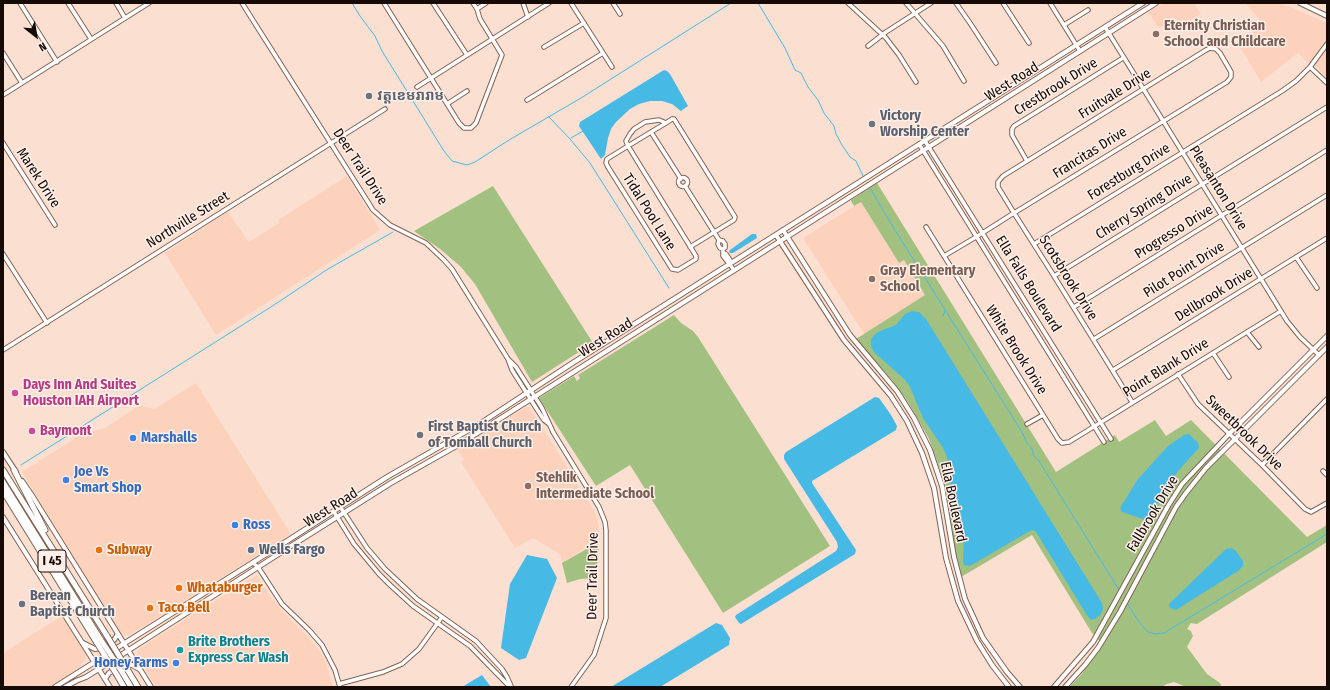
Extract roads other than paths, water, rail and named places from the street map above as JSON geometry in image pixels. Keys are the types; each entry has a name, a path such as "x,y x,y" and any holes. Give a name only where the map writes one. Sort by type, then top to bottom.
{"highway":[{"name":"I 45","path":"3,470 138,687"},
{"path":"14,470 67,572"},
{"name":"I 45","path":"3,482 99,641"},
{"name":"I 45","path":"3,491 5,497 120,674 131,687"},
{"name":"I 45","path":"120,674 124,687"}],"main road":[{"name":"West Road","path":"54,687 341,508 387,477 481,423 530,389 1143,3"},
{"name":"West Road","path":"65,687 76,680 86,677 128,651 183,614 391,483 460,444 1109,33 1148,5 1156,3"},
{"path":"1300,3 1327,16"},
{"path":"1018,81 1022,88"},
{"path":"975,109 980,115"},
{"name":"Ella Boulevard","path":"783,230 850,336 904,401 924,437 942,486 957,572 966,599 981,632 998,660 1020,687"},
{"name":"Ella Boulevard","path":"776,235 845,341 898,405 927,465 934,488 950,574 958,601 974,636 1009,687"},
{"path":"688,290 692,296"},
{"path":"815,296 821,292"},
{"path":"651,314 654,320"},
{"path":"845,341 850,336"},
{"name":"Fallbrook Drive","path":"1054,687 1088,649 1179,488 1230,433 1327,336"},
{"name":"Fallbrook Drive","path":"1065,687 1094,653 1120,612 1176,507 1186,492 1206,468 1327,347"},
{"path":"569,365 574,371"},
{"path":"1266,397 1272,402"},
{"path":"481,423 484,428"},
{"path":"916,440 924,437"},
{"path":"435,450 437,456"},
{"path":"3,452 33,497 128,651 152,687"},
{"path":"387,477 391,483"},
{"path":"1179,488 1186,492"},
{"path":"3,517 110,687"},
{"path":"950,574 957,572"},
{"path":"214,587 218,593"},
{"path":"1117,600 1124,604"},
{"path":"179,609 183,614"},
{"path":"974,636 981,632"},
{"path":"83,643 95,649 100,648 114,640 118,634"},
{"path":"1088,649 1094,653"},
{"path":"87,667 90,654"},
{"path":"105,679 109,673 125,664 132,665 141,671"},
{"path":"72,676 76,680"}],"street":[{"path":"20,3 57,62"},
{"path":"68,3 91,40"},
{"path":"116,3 125,18"},
{"path":"3,95 149,3"},
{"name":"Deer Trail Drive","path":"242,3 373,210 390,225 426,242 452,269 508,359 512,370 526,393 544,420 549,424"},
{"path":"384,3 459,123 464,128 471,128 474,126 502,59 502,53 480,19 477,9 473,3"},
{"path":"433,3 467,55"},
{"path":"477,9 486,3"},
{"path":"523,3 528,17"},
{"path":"417,87 549,3"},
{"path":"571,3 612,67"},
{"path":"613,3 620,14"},
{"path":"848,3 882,34 899,55 916,82"},
{"path":"906,3 943,46 964,81"},
{"path":"868,46 882,34 931,3"},
{"path":"956,3 996,63"},
{"path":"1003,3 1029,43"},
{"path":"1050,3 1080,51"},
{"path":"1064,25 1088,10"},
{"path":"544,47 584,23"},
{"name":"Pleasanton Drive","path":"1105,27 1292,328 1319,355"},
{"name":"Forestburg Drive","path":"1034,244 1282,91 1296,81 1310,67 1327,44"},
{"name":"Fruitvale Drive","path":"1014,169 1210,48 1216,49 1225,61"},
{"path":"3,53 22,83"},
{"path":"527,100 603,53"},
{"name":"Crestbrook Drive","path":"1027,161 1012,135 1012,129 1014,126 1123,58"},
{"name":"Francitas Drive","path":"944,256 1229,80 1231,72 1225,61"},
{"path":"1310,67 1327,83"},
{"path":"447,104 466,91"},
{"name":"Cherry Spring Drive","path":"1054,276 1327,107"},
{"name":"Northville Street","path":"3,350 385,109"},
{"path":"628,146 674,119 735,214 734,220 690,247 628,146 626,142 630,134 639,125 653,120 663,121 666,123"},
{"path":"651,132 681,179 679,182 680,185 682,187 685,186 719,240 718,244 723,251 723,256 734,270"},
{"name":"Ella Falls Boulevard","path":"925,141 1111,439"},
{"name":"Marek Drive","path":"3,143 55,225"},
{"name":"Ella Falls Boulevard","path":"919,144 1104,442"},
{"name":"Tidal Pool Lane","path":"628,146 607,159 606,163 672,269 678,270 696,259 690,247"},
{"name":"Progresso Drive","path":"1074,307 1327,150"},
{"name":"Scotsbrook Drive","path":"1014,169 1001,177 998,182 998,187 1132,402"},
{"path":"681,179 684,178 687,180 687,184 685,186"},
{"name":"Pilot Point Drive","path":"1094,339 1327,195"},
{"name":"White Brook Drive","path":"926,227 1058,439 1062,443"},
{"name":"Dellbrook Drive","path":"1113,370 1327,238"},
{"path":"3,254 46,323"},
{"path":"1296,257 1317,288"},
{"path":"1020,307 1027,303"},
{"name":"Point Blank Drive","path":"1062,443 1069,442 1281,311"},
{"path":"1247,332 1259,347"},
{"path":"1213,353 1229,377"},
{"name":"Deer Trail Drive","path":"508,359 516,367 542,408 552,432 599,506 604,518 606,530 606,618 594,655 571,687"},
{"path":"1055,363 1061,359"},
{"name":"Sweetbrook Drive","path":"1178,374 1198,404 1230,433 1308,512 1311,512 1327,503"},
{"path":"1262,465 1327,399"},
{"path":"1027,424 1043,415"},
{"path":"1323,471 1327,475"},
{"path":"341,508 375,558 395,580 417,599 476,642 502,668 511,687"},
{"path":"334,512 354,544 369,563 390,585 413,606 474,650 511,687"},
{"path":"253,563 258,567 282,604 322,645 335,670 339,686 383,672 402,664 419,649 442,617"},
{"path":"413,606 417,599"}],"water":[{"path":"664,70 670,74 688,106 681,111 672,104 662,101 650,101 639,104 630,109 611,129 605,155 601,159 579,126 580,122"},
{"path":"752,234 756,234 757,238 733,253 729,252 730,250"},
{"path":"912,311 919,312 926,319 1102,603 1103,609 1101,614 1095,619 1091,620 1088,617 1036,532 1033,530 970,566 964,565 964,534 952,497 947,457 943,448 923,418 910,387 905,380 874,352 871,346 871,340 874,335 896,325 905,314"},
{"path":"875,397 879,398 891,415 897,426 896,430 812,481 856,550 855,554 741,624 739,623 735,617 736,615 836,551 838,547 837,542 784,459 784,455 786,452"},
{"path":"1189,434 1198,443 1199,448 1178,471 1151,517 1146,520 1122,512 1120,508 1138,479 1168,446 1184,435"},
{"path":"1231,548 1235,550 1243,561 1243,566 1238,571 1176,610 1170,608 1169,604 1226,549"},
{"path":"527,555 547,559 557,578 526,658 519,660 501,648 510,584"},
{"path":"716,623 722,625 730,638 729,645 660,687 611,687"},
{"path":"482,675 491,687 462,687"}],"waterway":[{"path":"352,3 375,36 382,51 444,151 452,161 467,165 475,162 509,140 581,98 731,3"},
{"path":"758,3 785,48 795,70 801,73 808,87 818,100 824,113 834,126 836,134 842,145 850,157 856,161 863,176"},
{"path":"549,117 590,163 669,288"},
{"path":"571,138 583,131"},
{"path":"870,188 1022,432 1027,443 1033,450 1033,455 1039,461 1119,590"},
{"path":"21,465 274,305 328,269 393,232"},
{"path":"943,316 945,311"},
{"path":"1127,603 1139,622 1148,632 1155,634 1164,633 1327,534"}],"place":[{"name":"Eternity Christian School and Childcare","path":"1156,34"},
{"name":"វត្តខេមរារាម","path":"369,96"},
{"name":"Victory Worship Center","path":"872,124"},
{"name":"Gray Elementary School","path":"872,279"},
{"name":"Days Inn And Suites Houston IAH Airport","path":"15,393"},
{"name":"Baymont","path":"32,431"},
{"name":"First Baptist Church of Tomball Church","path":"420,435"},
{"name":"Marshalls","path":"133,438"},
{"name":"Joe Vs Smart Shop","path":"66,480"},
{"name":"Stehlik Intermediate School","path":"528,486"},
{"name":"Ross","path":"235,525"},
{"name":"Subway","path":"99,550"},
{"name":"Wells Fargo","path":"251,550"},
{"name":"Whataburger","path":"179,588"},
{"name":"Berean Baptist Church","path":"22,604"},
{"name":"Taco Bell","path":"150,608"},
{"name":"Brite Brothers Express Car Wash","path":"180,650"},
{"name":"Honey Farms","path":"176,663"}]}
